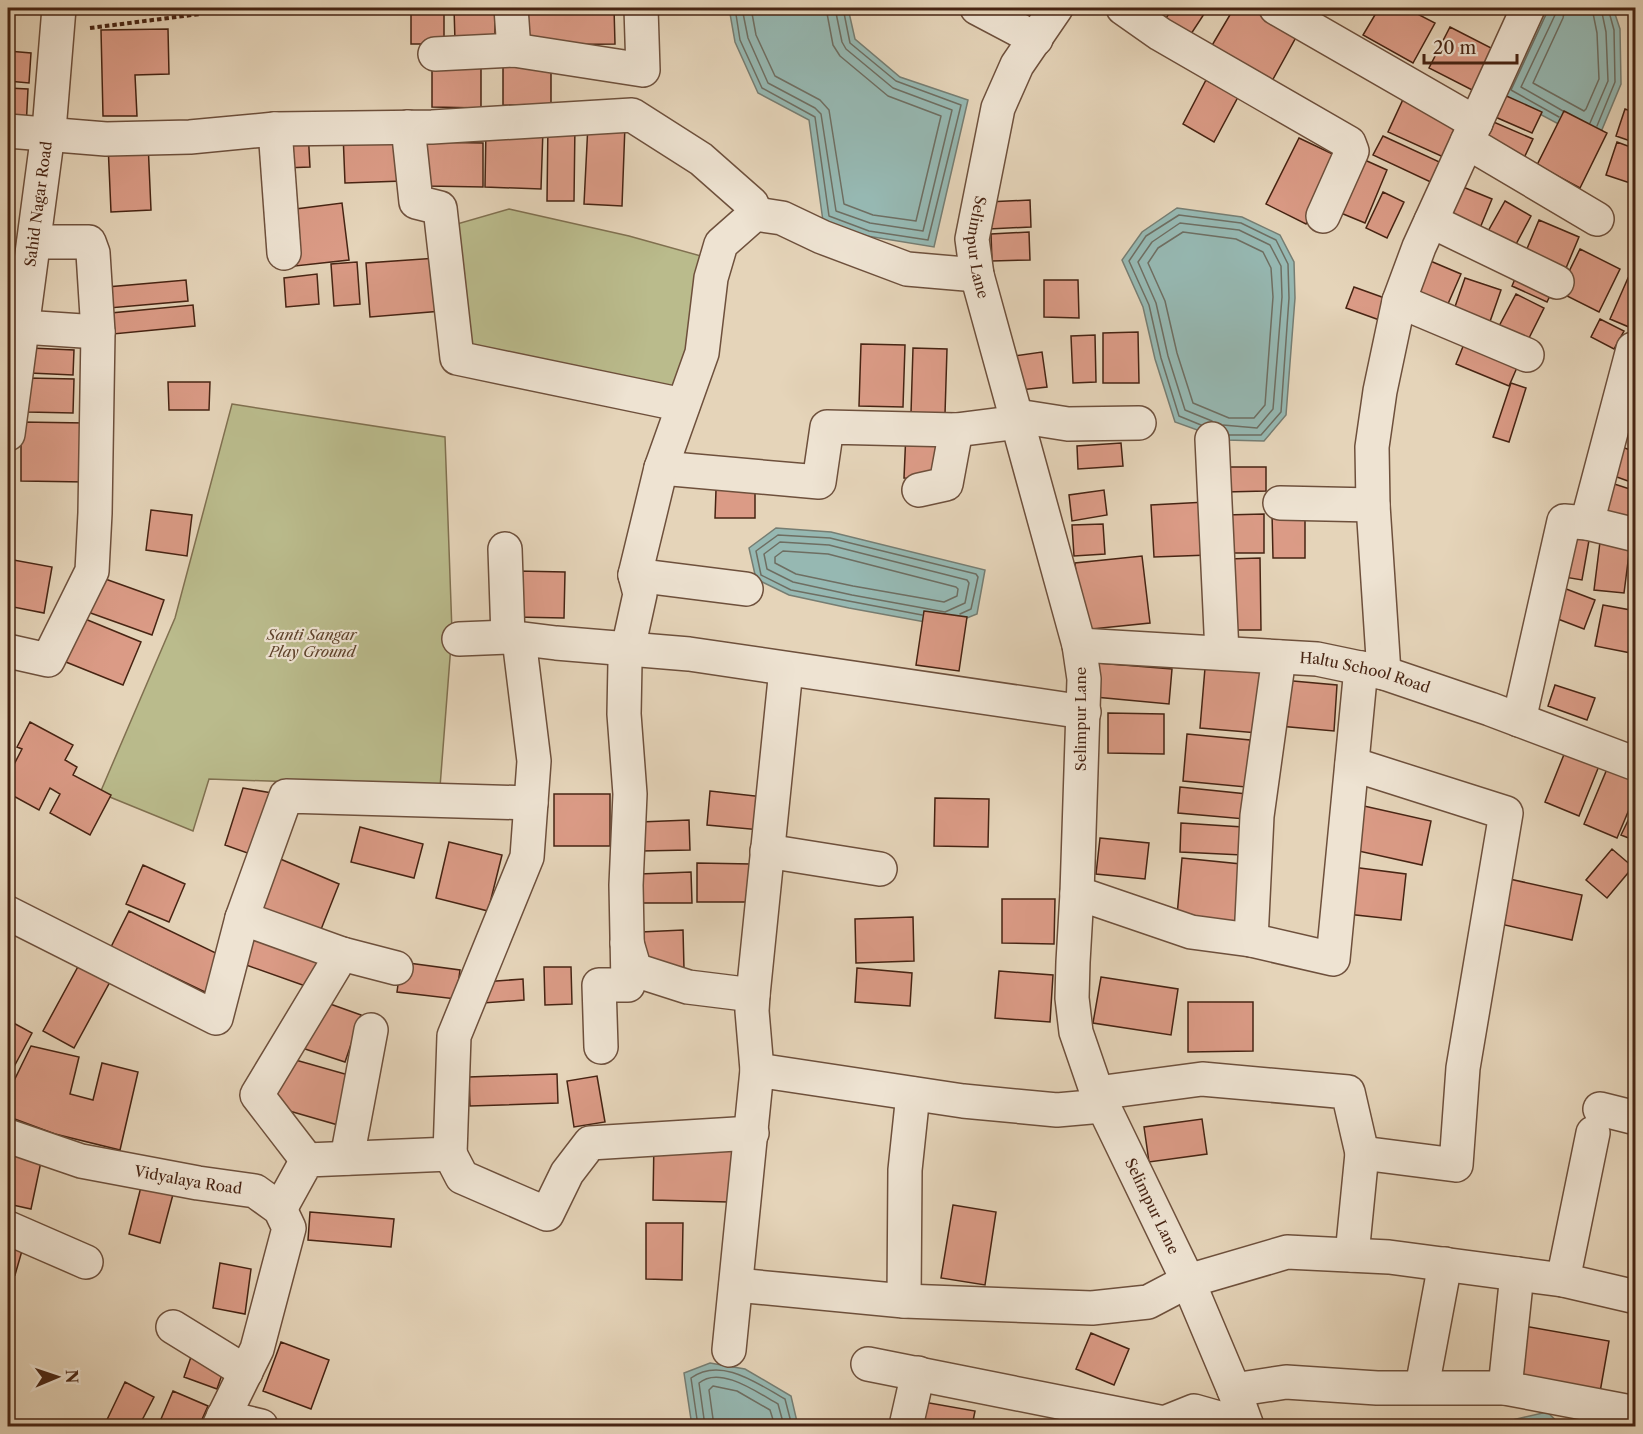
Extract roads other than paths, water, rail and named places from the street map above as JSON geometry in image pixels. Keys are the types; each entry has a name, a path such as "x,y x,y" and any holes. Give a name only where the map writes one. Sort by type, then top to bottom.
{"street":[{"path":"511,8 514,50"},
{"path":"435,54 514,50 643,70 641,8"},
{"path":"977,8 1036,39"},
{"name":"Selimpur Lane","path":"1056,8 1017,65 998,108 978,199 972,239 977,275 1079,645 1084,679 1072,986 1076,1032 1100,1099 1188,1281 1247,1426"},
{"path":"1123,8 1160,34 1349,143 1352,151 1323,216"},
{"path":"1276,8 1472,133 1598,219"},
{"path":"1077,893 1191,932 1251,940 1333,959 1352,764 1372,670 1372,447 1380,391 1400,301 1419,247 1528,8"},
{"name":"Sahid Nagar Road","path":"8,434 48,134 58,20"},
{"path":"8,131 106,139 178,138 275,129 408,128 632,115 701,159 752,204 754,214"},
{"path":"408,128 416,202 440,208 457,358 683,405"},
{"path":"275,129 284,253"},
{"path":"754,214 782,218 822,237 907,269 977,275"},
{"path":"601,1047 599,985 628,985 626,885 630,794 624,714 625,662 640,594 635,574 661,468 702,353 711,278 721,244 754,214"},
{"path":"1431,221 1557,282"},
{"path":"8,651 48,660 92,571 98,332 93,253 89,242 34,242"},
{"path":"1400,301 1527,355"},
{"path":"22,327 98,332"},
{"path":"1587,523 1633,349 1635,350"},
{"path":"661,468 819,482 827,427 956,430 1018,419 1068,424 1139,423"},
{"path":"920,490 946,484 956,430"},
{"path":"1212,438 1222,653"},
{"path":"1280,504 1373,505"},
{"path":"1519,720 1564,521 1587,523 1635,535"},
{"path":"505,549 514,638 534,761 527,857 454,1036 450,1154 462,1177 547,1214 567,1173 590,1143 752,1133"},
{"path":"635,574 746,589"},
{"path":"459,639 514,638 689,654 1084,712"},
{"name":"Haltu School Road","path":"1079,645 1317,660 1372,670 1519,720 1635,764"},
{"path":"1251,940 1257,816 1279,657"},
{"path":"729,1350 758,1070 752,1011 753,995 786,669"},
{"path":"1352,764 1506,813 1463,1068 1456,1166 1362,1153"},
{"path":"8,913 216,1018 242,918 286,796 531,803"},
{"path":"767,851 880,869"},
{"path":"242,918 342,954 396,968"},
{"path":"627,941 635,970 688,987 753,995"},
{"path":"307,1160 257,1095 342,954"},
{"path":"347,1158 371,1030"},
{"path":"758,1070 963,1101 1057,1110 1202,1079 1348,1092 1362,1153 1352,1255"},
{"path":"904,1301 905,1170 913,1094"},
{"path":"1563,1280 1596,1121 1635,1118"},
{"name":"Vidyalaya Road","path":"8,1136 81,1161 198,1183 255,1191 280,1209"},
{"path":"307,1160 450,1154"},
{"path":"261,1426 221,1422 257,1349 289,1228 280,1209 307,1160"},
{"path":"8,1228 86,1262"},
{"path":"736,1285 904,1301 1092,1308 1148,1302 1188,1281 1287,1252 1389,1257 1445,1264 1563,1280 1635,1297"},
{"path":"1422,1388 1445,1264"},
{"path":"1505,1388 1517,1274"},
{"path":"173,1327 246,1372"},
{"path":"868,1364 1165,1425 1194,1411 1247,1426"},
{"path":"906,1426 918,1373"},
{"path":"1234,1390 1286,1382 1377,1388 1505,1388 1635,1413"}],"water":[{"path":"729,8 848,8 855,39 900,77 968,100 934,247 867,236 823,221 809,120 758,93 735,42"},
{"path":"1544,8 1613,8 1620,29 1621,84 1596,144 1502,94"},
{"path":"1177,208 1242,217 1280,235 1294,262 1295,298 1286,415 1264,441 1225,440 1175,422 1155,359 1143,307 1122,260 1142,232"},
{"path":"776,528 831,532 985,570 977,614 947,626 789,595 756,579 749,548"},
{"path":"710,1363 745,1369 791,1396 798,1426 692,1426 684,1373"},
{"path":"1547,1412 1562,1426 1503,1426 1504,1422"}],"park label":[{"name":"Santi Sangar Play Ground","path":"312,644"}]}
